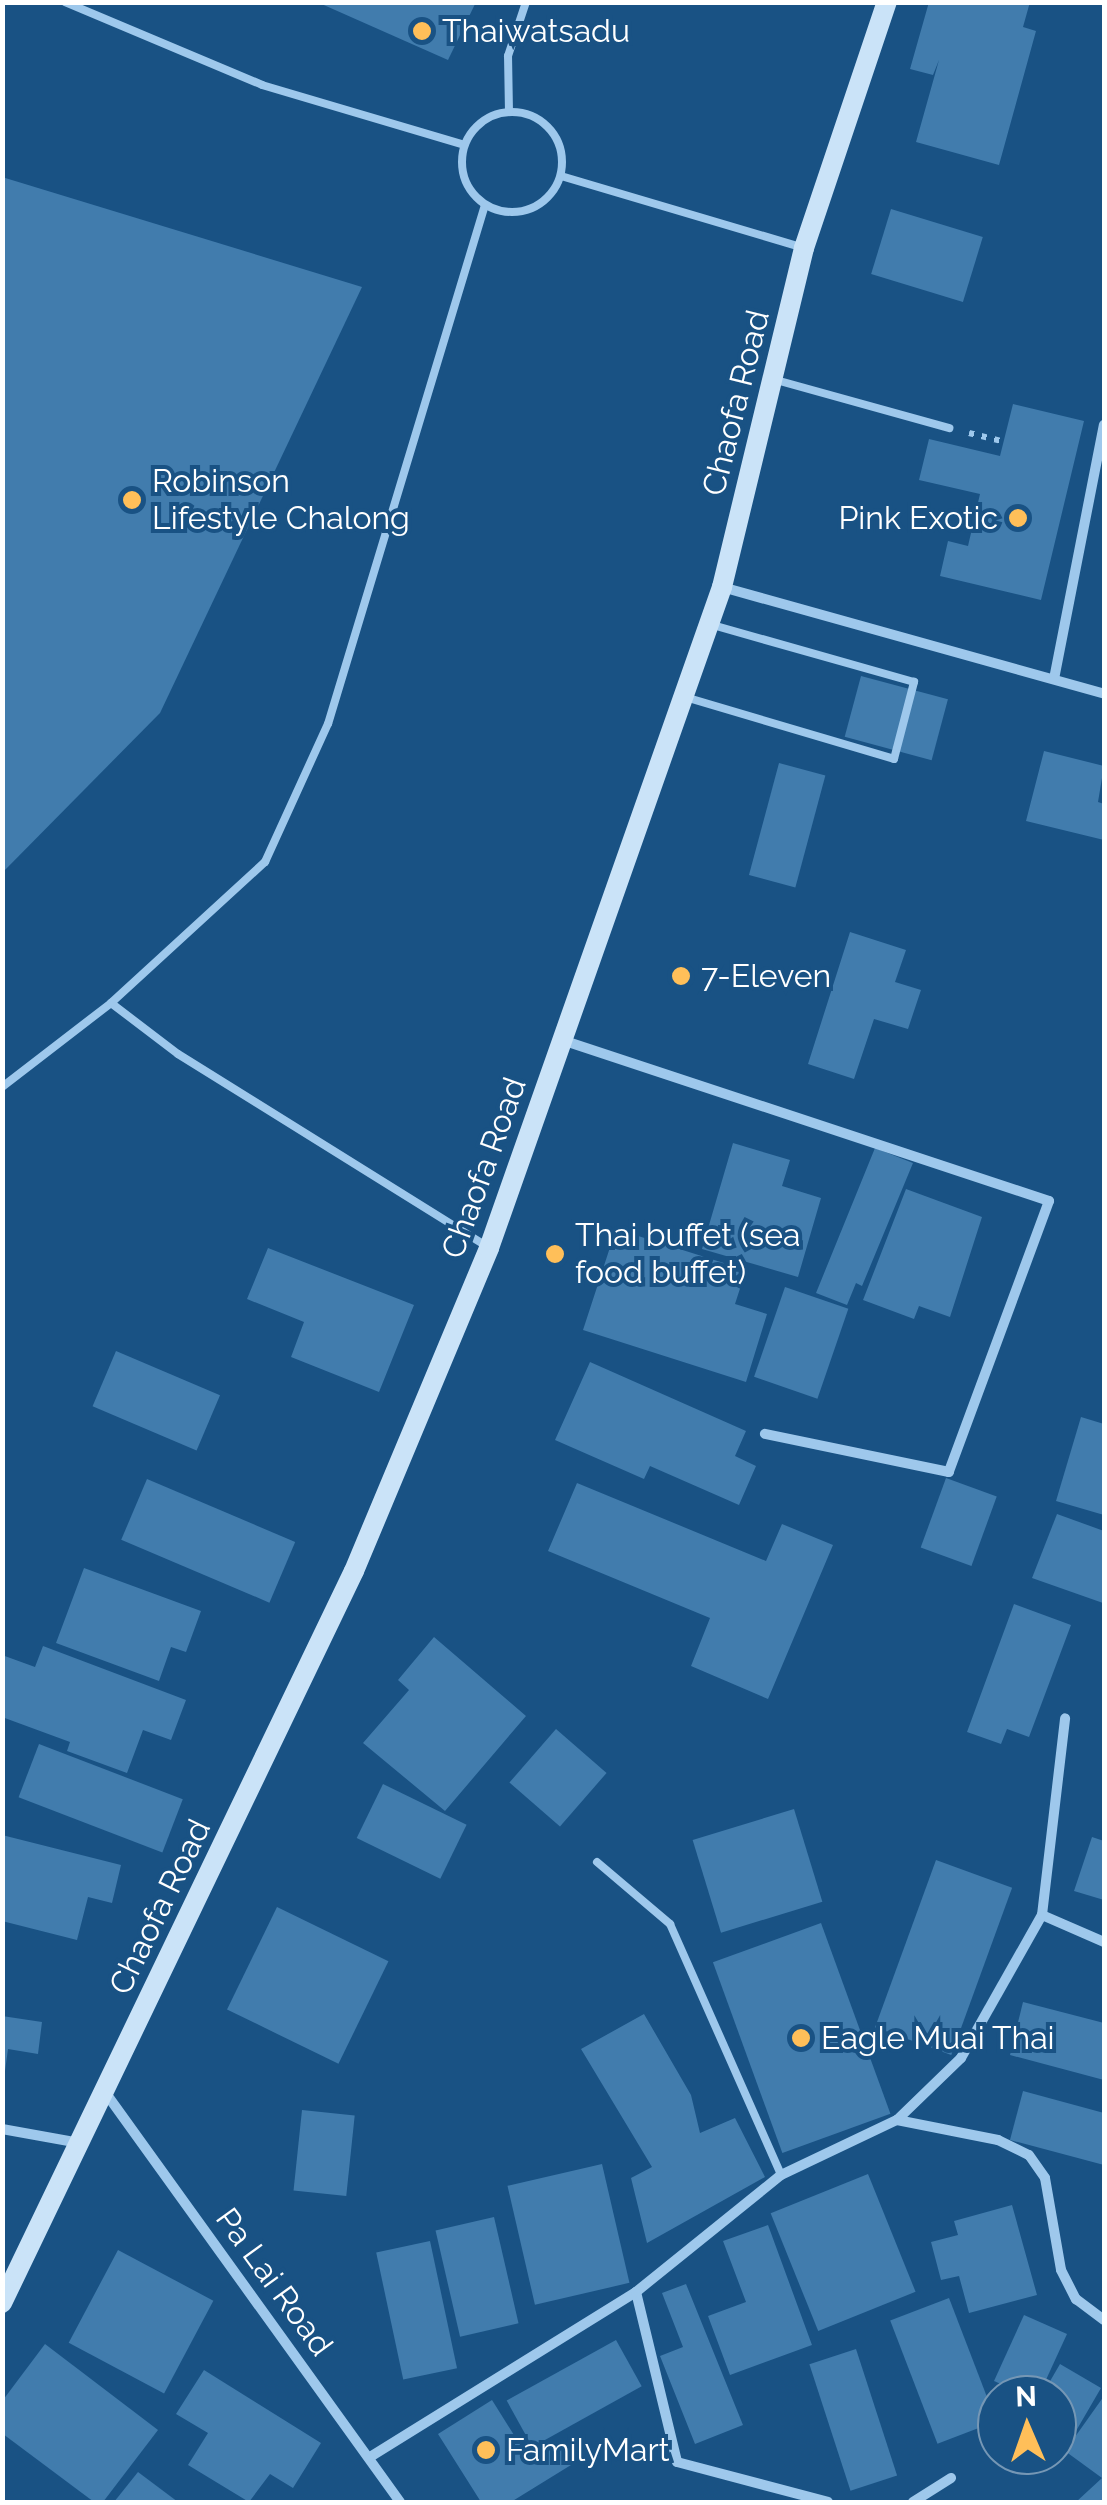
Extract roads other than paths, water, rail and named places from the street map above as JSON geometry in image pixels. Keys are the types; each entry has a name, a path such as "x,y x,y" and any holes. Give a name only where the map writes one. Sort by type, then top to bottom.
{"main road":[{"name":"Chaofa Road","path":"2,2303 354,1571 489,1248 722,587 804,248 887,2"}],"street":[{"path":"1054,679 1104,424"},
{"path":"722,587 1104,694"},
{"path":"562,1040 1049,1201 949,1472 765,1434"},
{"path":"370,2457 636,2292 782,2176 898,2120 961,2058 1042,1915 1065,1718"},
{"path":"1042,1915 1104,1942"},
{"name":"Pa Lai Road","path":"105,2092 400,2502"},
{"path":"898,2120 972,2133 1028,2156 1045,2178 1061,2270 1076,2299 1104,2320"},
{"path":"2,2128 81,2143"},
{"path":"636,2292 677,2462 828,2502"},
{"path":"914,2502 951,2478"}],"lane":[{"path":"65,2 262,85 464,145"},
{"path":"509,112 508,56 526,2"},
{"path":"509,112 525,114 551,131 562,160 561,176 554,190 531,209 500,211 485,205 464,179 464,145 482,122 509,112"},
{"path":"561,176 804,248"},
{"path":"2,1087 111,1002 265,862 288,820 328,724 485,205"},
{"path":"772,379 948,428"},
{"path":"684,697 894,759 914,682 709,624"},
{"path":"111,1002 178,1054 489,1248"},
{"path":"597,1862 670,1924 782,2176"}],"place":[{"name":"Thaiwatsadu","path":"422,31"},
{"name":"Robinson Lifestyle Chalong","path":"132,500"},
{"name":"Pink Exotic","path":"1018,518"},
{"name":"7-Eleven","path":"681,976"},
{"name":"Thai buffet (sea food buffet)","path":"555,1254"},
{"name":"Eagle Muai Thai","path":"801,2038"},
{"name":"FamilyMart","path":"486,2450"}]}
